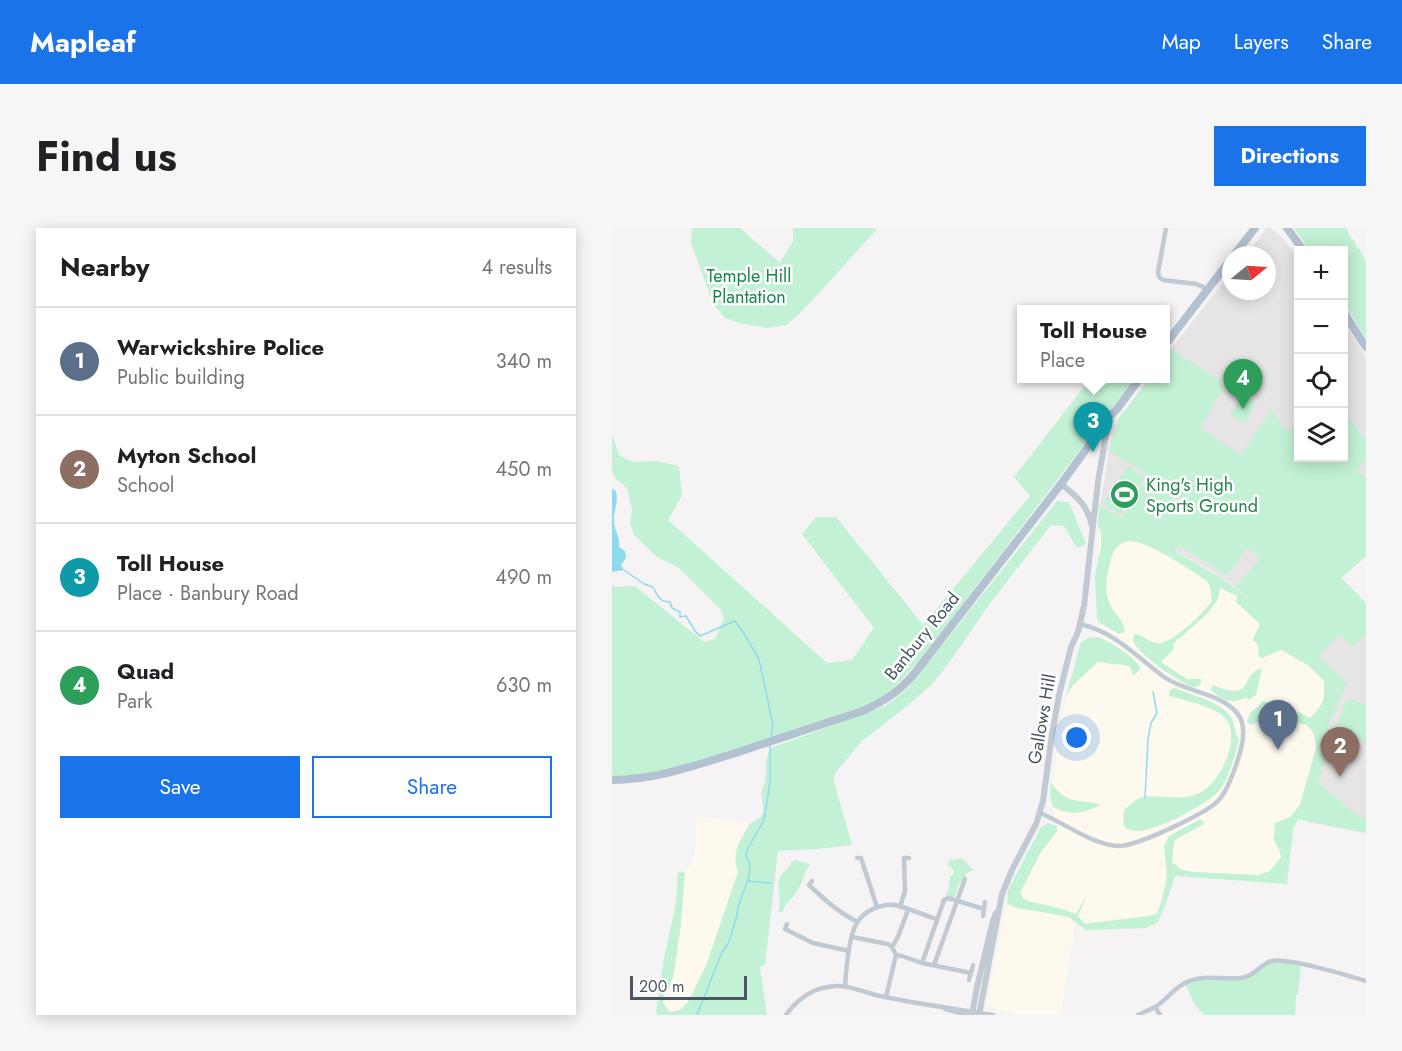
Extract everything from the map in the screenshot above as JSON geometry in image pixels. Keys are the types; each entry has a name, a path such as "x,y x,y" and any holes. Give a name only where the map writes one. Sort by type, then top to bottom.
{"main road":[{"path":"1241,246 1255,228"},
{"path":"1287,228 1300,246"},
{"path":"1170,338 1222,271"},
{"path":"1348,319 1366,347"},
{"name":"Banbury Road","path":"612,780 656,776 700,764 860,712 892,696 918,669 1136,383"},
{"name":"Banbury Road","path":"1087,448 1095,441 1117,409"}],"street":[{"path":"1167,228 1159,277 1163,280 1198,284 1208,289"},
{"name":"Gallows Hill","path":"974,1014 988,967 999,907 1006,883 1040,813 1065,662 1080,624 1085,600 1098,481 1108,424"},
{"path":"1061,484 1085,505 1096,497"},
{"name":"Gallows Hill","path":"1085,505 1092,529"},
{"path":"1040,813 1101,843 1117,846 1135,843 1204,811 1218,802 1228,785 1242,746 1244,731 1242,723 1238,714 1227,704 1176,684 1161,675 1122,643 1100,630 1080,624"},
{"path":"861,858 877,907"},
{"path":"900,907 905,891 904,858"},
{"path":"934,964 965,879"},
{"path":"809,885 836,910 857,922"},
{"path":"922,963 944,900 948,898 984,909"},
{"path":"982,916 985,902"},
{"path":"845,986 852,937 857,922 867,913 877,907 890,905 936,919"},
{"path":"892,947 908,910"},
{"path":"785,929 812,942 849,951"},
{"path":"852,937 892,947 896,955 886,998"},
{"path":"896,955 971,973"},
{"path":"1138,1015 1155,1007 1188,982 1201,978 1244,978 1253,974 1265,963 1276,960 1366,981"},
{"path":"969,980 973,965"},
{"path":"786,1015 795,1003 812,991 845,986 886,998 974,1014 993,1015"},
{"path":"1155,1007 1160,1015"}],"shaded area":[{"path":"1267,228 1281,237 1294,252 1294,462 1348,462 1348,328 1366,357 1366,556 1341,578 1366,603 1366,833 1307,822 1329,735 1320,729 1345,681 1293,634 1226,580 1100,506 1109,452 1107,449 1119,418 1146,383 1170,383 1170,351 1222,284 1222,300 1276,300 1276,246 1253,246"},
{"path":"1100,509 1226,580 1293,634 1345,681 1329,734 1293,830 1287,884 1167,875 1158,913 1082,923 1061,912 1012,900 1055,813 1049,804 1066,697 1073,685 1086,673 1089,644 1101,622 1097,613"},
{"path":"697,816 750,823 739,843 735,862 738,872 707,963 688,1002 680,1010 670,1012 663,1003 664,994 674,973 685,873 694,858"},
{"path":"1006,907 1060,915 1070,918 1075,923 1061,1015 1015,1015 986,1005"}],"green space":[{"name":"Temple Hill Plantation","path":"692,228 740,228 780,263 793,241 793,228 878,228 797,316 786,325 767,328 725,318 714,305 691,243"},
{"path":"1294,228 1346,228 1355,241 1355,245 1366,262 1366,338 1348,309 1348,246 1306,246"},
{"path":"1171,349 1226,384 1200,428 1241,455 1272,409 1286,432 1294,427 1294,462 1348,462 1348,416 1366,440 1366,460 1356,470 1366,479 1366,556 1341,578 1366,603 1366,633 1353,647 1340,634 1318,656 1347,683 1328,726 1332,733 1318,783 1358,816 1366,818 1366,833 1298,819 1293,830 1287,884 1175,876 1158,922 1146,928 1086,930 1070,918 1017,908 1007,903 1008,890 1041,827 1049,823 1057,826 1057,831 1041,852 1020,893 1027,901 1076,914 1087,895 1078,916 1085,924 1150,916 1157,913 1167,875 1164,846 1169,836 1199,820 1202,820 1204,824 1174,841 1172,862 1182,870 1258,875 1270,871 1281,857 1274,840 1275,823 1290,817 1300,805 1316,748 1314,734 1308,726 1291,720 1267,718 1251,725 1247,722 1250,713 1263,701 1310,718 1321,705 1324,697 1324,681 1308,665 1281,650 1262,658 1259,657 1258,646 1253,639 1260,624 1236,602 1237,596 1220,588 1218,599 1208,613 1173,644 1174,649 1161,662 1187,679 1201,679 1197,687 1187,685 1149,659 1135,644 1134,634 1156,643 1163,642 1187,627 1212,601 1207,581 1143,544 1125,542 1119,545 1113,553 1108,571 1106,587 1108,600 1122,622 1125,632 1119,634 1100,623 1097,619 1095,575 1101,547 1101,532 1098,526 1099,505 1121,518 1147,479 1184,507 1188,503 1109,451 1119,418 1146,383 1170,383","holes":["1179,545 1227,576 1247,547 1261,558 1236,587 1254,602 1223,579 1175,551"]},
{"path":"1087,383 1131,383 920,660 899,683 874,703 776,737 655,774 612,776 612,584 615,587 635,586 704,642 715,639 724,619 721,610 679,568 657,557 634,535 630,523 632,510 628,491 616,479 612,471 612,434 619,455 633,462 656,461 679,466 682,495 668,520 827,663 852,660 874,628 802,534 816,517 836,517 923,625 1030,496 1014,477"},
{"path":"1243,394 1256,403 1244,423 1230,414"},
{"path":"1128,466 1145,478 1120,515 1103,504"},
{"path":"1057,501 1069,502 1086,544 1077,548 1064,526 1051,525 931,685 862,741 835,773 834,782 852,845 778,851 765,964 760,967 767,1015 657,1015 664,958 676,903 678,872 685,873 681,924 674,973 669,989 664,994 663,1003 670,1012 680,1010 688,1002 707,963 738,872 736,852 738,846 750,823 760,817 763,810 762,791 767,757 771,748 885,706 907,689"},
{"path":"1099,637 1131,658 1140,667 1139,671 1133,676 1130,666 1098,662 1073,685 1066,697 1081,642"},
{"path":"1262,668 1256,695 1248,700 1246,697 1236,701 1227,700 1211,690 1213,685 1227,690 1241,689 1255,671"},
{"path":"1175,688 1208,700 1223,709 1233,721 1239,740 1229,774 1212,798 1174,820 1145,830 1134,831 1126,828 1124,824 1124,810 1133,802 1150,796 1188,797 1196,795 1210,785 1227,757 1231,735 1230,726 1225,718 1207,707 1169,696 1170,690"},
{"path":"1349,698 1366,706 1366,743 1335,726"},
{"path":"1051,783 1067,798 1099,804 1081,812 1069,813 1058,809 1052,806"},
{"path":"961,858 976,871 967,873 959,883 955,897 946,896 950,877 955,872 948,866 949,859"},
{"path":"795,860 810,865 797,892 782,913 778,911 779,879 789,867 790,862"},
{"path":"1270,961 1301,964 1295,1015 1204,1015 1195,1005 1185,983 1193,980 1244,978"}],"water":[{"path":"612,489 616,491 617,496 614,518 619,547 625,551 626,558 621,565 624,570 612,572"}],"waterway":[{"path":"624,570 644,584 653,587 661,600 670,602 672,608 680,612 680,617 686,616 700,636 735,621 759,659 773,725 771,737"},
{"path":"1145,798 1148,739 1151,723 1157,713 1153,692"},
{"path":"697,1015 722,952 729,942 749,877 750,864 746,856 764,820 770,782 770,745"},
{"path":"748,881 771,883"}],"place":[{"name":"Quad","path":"1243,409"},
{"name":"Toll House","path":"1093,452"},
{"name":"King's High Sports Ground","path":"1125,495"},
{"name":"Warwickshire Police","path":"1278,750"},
{"name":"Myton School","path":"1340,777"}]}
